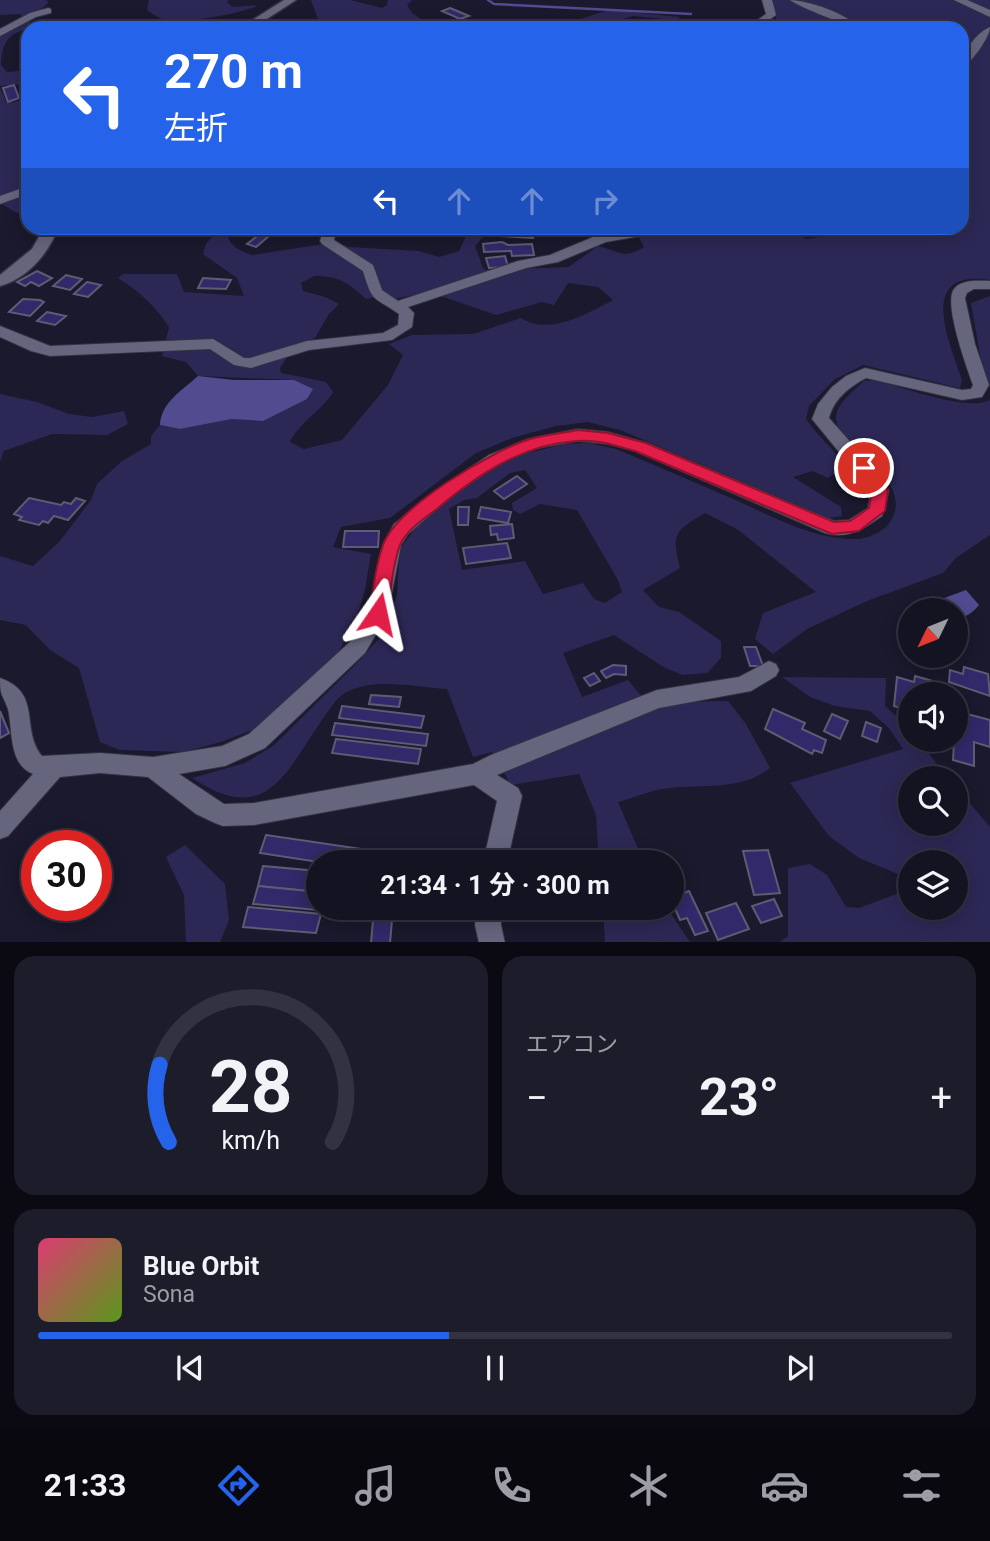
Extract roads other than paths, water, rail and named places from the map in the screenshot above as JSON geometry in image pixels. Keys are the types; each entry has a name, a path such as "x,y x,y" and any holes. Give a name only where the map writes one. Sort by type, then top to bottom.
{"street":[{"path":"39,21 54,0"},
{"path":"256,21 291,0"},
{"path":"762,21 771,15 767,0"},
{"path":"795,0 803,6 842,17 846,21"},
{"path":"959,0 990,14"},
{"path":"22,21 48,11"},
{"path":"0,33 21,22"},
{"path":"969,58 979,37 990,30"},
{"path":"0,200 21,192"},
{"path":"0,281 37,254 48,235"},
{"path":"0,331 36,348 50,351 213,344 240,362 250,363 307,346 387,337 405,327 408,321 407,313 399,305 382,298 374,289 368,268 327,241 328,235"},
{"path":"399,305 523,264 553,259 603,238 621,235"},
{"path":"0,687 9,691 20,707 26,752 37,765 54,767 100,763 153,767 225,756 257,741 358,648 378,614 392,545 401,529 447,491 495,459 527,446 578,435 608,438 671,459 832,528 853,527 876,511 880,490 820,419 821,410 854,376 865,373 962,396 974,395 981,385 967,344 958,298 960,292 971,285 990,285"},
{"path":"153,767 204,806 223,815 254,814 477,774 499,762 657,699 743,685 769,670"},
{"path":"0,828 54,767"},
{"path":"477,774 510,796 497,850"},
{"path":"488,920 492,942"}],"waterway":[{"path":"488,0 494,4 691,14"}]}
